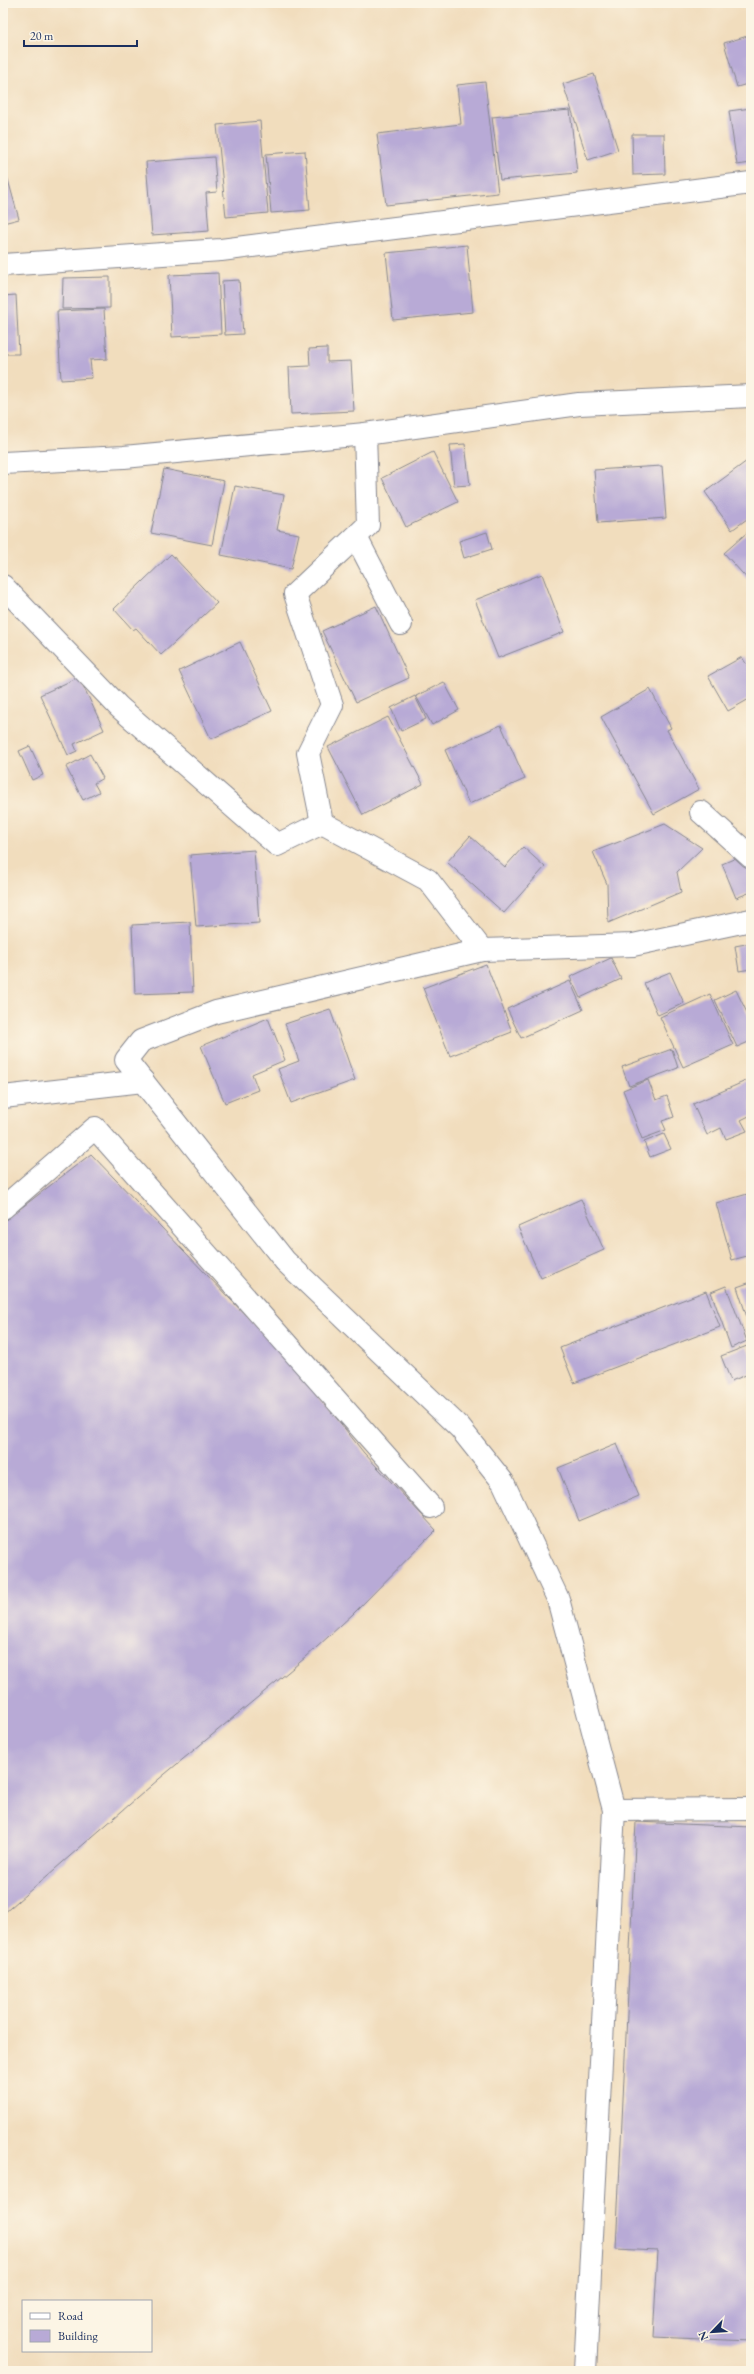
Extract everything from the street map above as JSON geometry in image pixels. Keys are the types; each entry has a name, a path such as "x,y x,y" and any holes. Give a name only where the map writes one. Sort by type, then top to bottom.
{"street":[{"path":"3,265 221,250 751,183"},
{"path":"3,463 124,457 365,434 579,404 751,396"},
{"path":"322,823 308,753 332,705 295,594 368,525 365,434"},
{"path":"356,537 401,624"},
{"path":"3,586 119,707 277,845 322,823"},
{"path":"701,812 751,857"},
{"path":"322,823 428,880 482,950"},
{"path":"585,2371 614,1810 558,1600 503,1482 460,1428 285,1261 126,1060 141,1041 216,1012 482,950 633,945 751,920"},
{"path":"3,1098 143,1081"},
{"path":"3,1208 95,1128 431,1507"},
{"path":"614,1810 751,1809"}],"building":[{"path":"751,35 751,83 737,87 724,43"},
{"path":"594,74 618,150 588,160 563,84"},
{"path":"485,82 498,193 386,205 377,134 461,124 457,85"},
{"path":"751,108 751,163 737,165 729,111"},
{"path":"570,110 577,173 500,180 492,117"},
{"path":"260,121 268,213 226,217 217,125"},
{"path":"632,134 664,134 665,174 633,175"},
{"path":"305,151 310,210 271,213 266,154"},
{"path":"214,157 217,192 206,193 209,231 152,235 146,162"},
{"path":"3,162 19,219 3,223"},
{"path":"467,245 473,312 393,320 386,253"},
{"path":"218,273 221,334 172,337 169,275"},
{"path":"110,277 110,308 62,309 63,278"},
{"path":"239,280 243,334 225,335 222,281"},
{"path":"16,295 19,354 3,354 3,296"},
{"path":"104,309 107,359 90,360 92,378 61,380 57,311"},
{"path":"327,348 327,362 351,361 354,411 291,414 289,367 310,366 309,349"},
{"path":"465,444 470,485 454,486 450,445"},
{"path":"433,452 458,502 406,527 382,478"},
{"path":"751,458 751,516 732,530 705,492"},
{"path":"662,466 666,518 598,523 594,470"},
{"path":"164,469 224,481 212,545 151,533"},
{"path":"235,486 284,495 277,530 299,534 291,569 221,555"},
{"path":"751,529 751,583 724,553"},
{"path":"487,532 492,549 464,558 459,541"},
{"path":"171,554 217,603 161,655 136,628 133,630 114,609"},
{"path":"542,574 564,632 498,658 475,600"},
{"path":"376,606 409,678 356,702 322,631"},
{"path":"240,642 272,711 211,739 179,671"},
{"path":"742,657 751,672 751,698 728,711 708,676"},
{"path":"79,677 104,730 74,744 77,751 68,755 40,695"},
{"path":"444,682 459,710 432,725 416,696"},
{"path":"650,689 671,728 667,730 699,789 654,814 601,717"},
{"path":"415,696 426,719 401,731 391,708"},
{"path":"388,717 423,784 363,815 328,747"},
{"path":"501,725 525,779 469,804 445,750"},
{"path":"30,746 43,775 32,780 19,751"},
{"path":"90,754 103,778 94,783 99,792 83,800 66,767"},
{"path":"665,824 702,848 677,872 681,892 608,923 607,884 593,852"},
{"path":"470,836 505,867 523,847 545,867 504,913 447,862"},
{"path":"254,850 259,923 196,927 190,855"},
{"path":"743,855 751,874 751,892 736,898 722,864"},
{"path":"190,922 193,992 135,994 132,925"},
{"path":"751,943 751,969 739,971 735,946"},
{"path":"611,958 621,979 580,998 570,977"},
{"path":"486,964 512,1032 450,1056 423,988"},
{"path":"670,972 684,1003 658,1015 644,983"},
{"path":"570,981 583,1010 521,1038 507,1009"},
{"path":"736,990 751,1021 751,1041 737,1047 715,1000"},
{"path":"710,994 733,1045 683,1067 660,1017"},
{"path":"330,1009 355,1080 291,1103 278,1069 299,1061 285,1024"},
{"path":"268,1018 285,1060 252,1074 258,1090 225,1103 201,1046"},
{"path":"672,1049 678,1068 629,1086 622,1067"},
{"path":"648,1080 656,1100 667,1096 674,1117 662,1121 666,1130 642,1139 623,1090"},
{"path":"748,1080 751,1087 751,1115 741,1120 747,1131 726,1139 721,1128 707,1135 693,1104"},
{"path":"664,1134 671,1149 650,1157 644,1142"},
{"path":"91,1154 300,1372 364,1453 436,1530 353,1614 305,1658 159,1779 3,1914 3,1222"},
{"path":"751,1193 751,1255 732,1260 716,1203"},
{"path":"581,1199 604,1250 541,1278 518,1227"},
{"path":"751,1282 751,1329 737,1287"},
{"path":"726,1286 747,1341 731,1348 711,1292"},
{"path":"706,1291 720,1327 574,1383 560,1348"},
{"path":"747,1346 751,1356 751,1373 731,1381 721,1356"},
{"path":"617,1444 639,1496 579,1521 558,1468"},
{"path":"636,1822 751,1827 751,2341 653,2337 658,2251 616,2249"}]}
